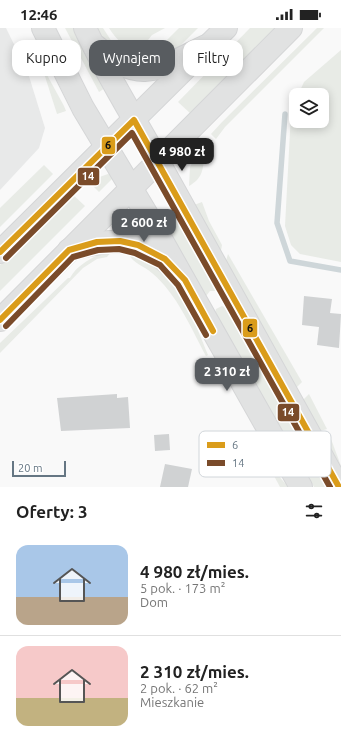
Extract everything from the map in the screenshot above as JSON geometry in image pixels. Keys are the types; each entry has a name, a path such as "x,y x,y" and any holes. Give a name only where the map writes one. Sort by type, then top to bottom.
{"street":[{"path":"43,28 78,98 106,148 185,280 269,431"},
{"path":"213,40 226,28"},
{"path":"0,320 291,28"},
{"path":"88,35 118,64 129,69 153,70 183,56"},
{"path":"88,35 307,431"},
{"path":"0,252 183,70"},
{"path":"69,250 97,242 131,243 165,259 185,280"},
{"path":"206,319 208,304 216,297 229,300 238,308"},
{"path":"331,473 339,487"},
{"path":"295,477 301,487"}],"shaded area":[{"path":"0,28 6,28 12,40 12,76 29,76 45,128 39,148 0,190"},
{"path":"65,28 73,28 79,40 71,40"},
{"path":"95,28 103,28 111,40 104,40"},
{"path":"109,28 165,28 152,35 148,40 119,40"},
{"path":"179,28 198,28 186,40 183,40 183,43 175,51 175,40 167,40"},
{"path":"250,28 277,28 243,62 243,40 238,40"},
{"path":"317,28 324,28 225,127 216,139 211,134"},
{"path":"81,43 89,58 89,73 81,58"},
{"path":"341,50 341,262 300,254 291,245 285,226 290,128 329,128 329,88 301,88 304,82"},
{"path":"45,76 48,76 66,111 57,114"},
{"path":"90,76 99,76 105,88 99,92"},
{"path":"203,76 229,76 191,114 178,102"},
{"path":"199,150 204,158 201,175 189,186 190,167"},
{"path":"44,165 53,174 0,227 0,208"},
{"path":"108,174 111,175 112,179 99,192 88,181"},
{"path":"72,194 85,206 0,291 0,265"},
{"path":"202,202 209,221 222,245 220,256 194,205"},
{"path":"175,217 216,291 210,291 206,296 165,223"},
{"path":"104,252 111,252 107,257 97,259 83,268 0,353 0,343 68,278 70,278 80,266"},
{"path":"136,253 159,269 176,287 194,321 208,355 206,356 183,312 169,291 161,281 135,262 129,254"},
{"path":"228,254 302,382 296,388 225,264"},
{"path":"222,306 226,308 295,431 282,431 215,313 216,309"},
{"path":"309,394 327,429 320,431 303,400"},
{"path":"331,439 341,466 331,450"},
{"path":"275,477 280,477 288,487 280,487"},
{"path":"308,477 320,477 326,487 314,487"}],"building":[{"path":"304,296 332,299 330,313 341,314 339,348 317,345 319,327 302,325"},
{"path":"117,394 117,398 128,397 130,428 61,431 57,398"},
{"path":"169,434 170,450 155,451 154,435"},
{"path":"165,464 192,469 188,487 160,487"}],"waterway":[{"path":"285,114 277,223 290,261 341,270"}],"transit line":[{"name":"6","path":"0,252 134,120 308,431"},
{"name":"14","path":"6,258 132,133 299,431"},
{"name":"6","path":"0,320 69,250 97,242 120,241 138,245 165,259 185,280 213,331"},
{"name":"14","path":"6,326 73,257 98,250 119,249 135,253 160,265 178,285 206,335"},
{"name":"6","path":"331,473 339,487"},
{"name":"14","path":"324,477 330,487"}]}
